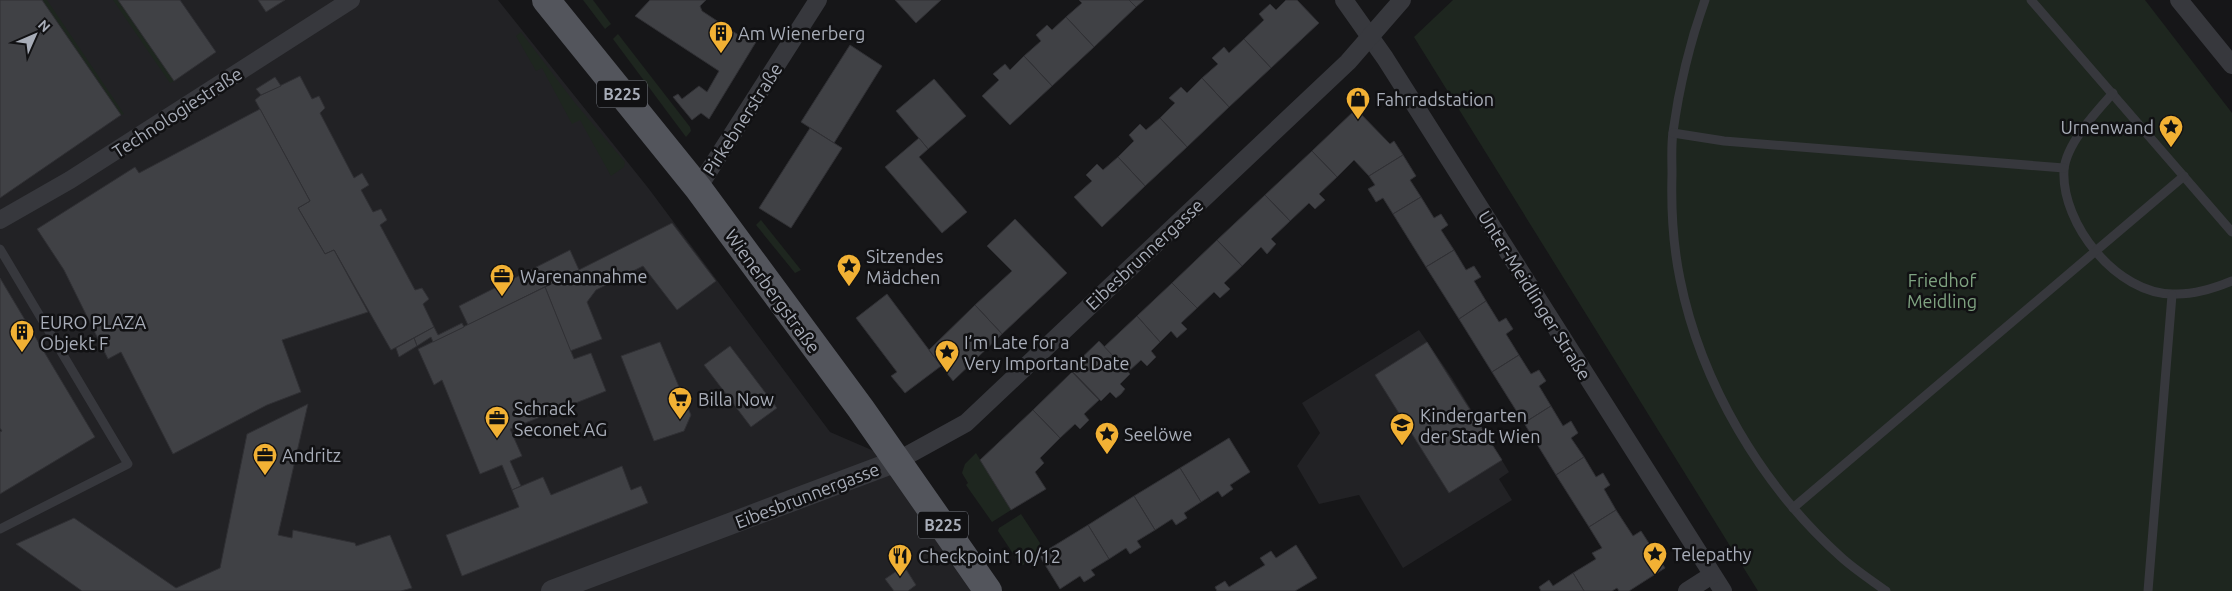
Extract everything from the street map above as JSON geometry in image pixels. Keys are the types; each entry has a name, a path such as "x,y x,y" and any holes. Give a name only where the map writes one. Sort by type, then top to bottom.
{"main road":[{"name":"Wienerbergstraße","path":"546,0 698,188 897,461 988,591"}],"street":[{"name":"Technologiestraße","path":"0,220 70,180 351,0"},
{"name":"Pirkebnerstraße","path":"698,188 818,0"},
{"name":"Unter-Meidlinger Straße","path":"1344,0 1370,36 1723,591"},
{"name":"Eibesbrunnergasse","path":"552,591 897,461 966,422 1348,62 1402,0"},
{"path":"2179,0 2232,65"},
{"path":"1687,591 1712,575"}],"lane":[{"path":"1705,0 1692,37 1673,133 1671,210 1680,280 1699,344 1725,405 1754,455 1793,508 1841,558 1886,591"},
{"path":"2031,0 2232,232"},
{"path":"2113,93 2092,116 2073,145 2064,168 2066,195 2076,223 2095,251 2120,276 2149,288 2172,294 2210,290 2232,281"},
{"path":"1673,133 1724,141 2064,168"},
{"path":"1793,508 2184,176"},
{"path":"0,249 128,464 0,529"},
{"path":"2148,591 2172,294"}],"shaded area":[{"path":"0,0 498,0 649,189 830,432 897,461 987,591 0,591"},
{"name":"Kindergarten der Stadt Wien","path":"1419,330 1452,378 1509,472 1499,479 1512,500 1403,568 1359,495 1319,504 1297,466 1320,433 1302,403"}],"green space":[{"path":"42,0 47,0 124,114 121,115"},
{"path":"113,0 118,0 174,81 170,83"},
{"path":"583,0 593,0 611,24 605,29"},
{"name":"Friedhof Meidling","path":"1453,0 2145,0 2232,113 2232,591 1758,591 1414,37"},
{"path":"521,32 575,103 625,162 624,167 611,176 580,120 572,124 542,68 536,71 516,36"},
{"path":"618,34 690,127 691,131 686,137 613,39"},
{"path":"761,220 801,270 795,273 756,225"},
{"path":"976,453 1011,510 992,522 966,485 968,483 962,473 965,464"},
{"path":"1021,514 1040,543 1034,559 1023,565 1020,564 998,531 999,528"}],"building":[{"path":"0,0 42,0 121,115 0,198"},
{"path":"118,0 180,0 216,52 174,81"},
{"path":"258,0 285,0 266,12"},
{"name":"Am Wienerberg","path":"650,0 706,0 700,6 702,11 743,38 748,31 759,37 709,119 701,113 692,120 673,97 678,94 682,99 699,86 707,92 719,71 635,16"},
{"path":"895,0 941,0 916,23"},
{"path":"1079,0 1129,0 1136,7 1094,47 1066,17 1082,3"},
{"path":"1129,0 1144,0 1136,7"},
{"path":"1286,0 1297,0 1319,23 1271,68 1244,39 1264,20 1259,14 1270,4 1276,10"},
{"path":"1066,17 1094,47 1052,86 1024,56 1041,41 1036,35 1047,25 1052,30"},
{"path":"1244,39 1271,68 1229,107 1202,78 1218,64 1212,58 1224,47 1229,53"},
{"path":"850,45 882,66 834,143 801,122"},
{"path":"1024,56 1052,86 1010,125 982,96 999,80 993,74 1005,64 1010,70"},
{"path":"300,76 312,99 319,96 325,108 320,113 354,178 362,173 369,185 361,190 373,212 381,209 387,220 380,225 415,290 422,288 429,299 423,304 434,327 391,350 334,250 325,254 298,208 310,201 255,100 261,95"},
{"path":"275,77 281,86 261,95 256,89"},
{"path":"1202,78 1229,107 1187,147 1160,118 1175,103 1169,98 1181,87 1187,93"},
{"path":"934,79 966,116 928,149 896,111"},
{"path":"260,109 310,201 298,208 325,254 334,250 368,312 282,340 301,392 267,405 173,454 121,352 108,359 64,270 37,229 135,167 139,173"},
{"path":"1356,109 1390,144 1394,141 1403,155 1369,176 1354,160 1337,177 1312,151"},
{"path":"1160,118 1187,147 1145,186 1118,157 1134,141 1129,135 1140,124 1146,130"},
{"path":"810,128 842,148 791,228 759,208"},
{"path":"919,138 928,149 919,157 967,212 942,233 885,167"},
{"path":"1312,151 1337,177 1319,194 1325,200 1315,209 1309,203 1290,221 1265,195"},
{"path":"1403,155 1416,176 1410,180 1421,197 1393,214 1383,198 1376,202 1368,189 1375,185 1369,176"},
{"path":"1118,157 1145,186 1102,227 1074,197 1092,181 1086,175 1097,164 1103,170"},
{"path":"1265,195 1290,221 1271,239 1276,244 1267,254 1261,247 1242,266 1217,240"},
{"path":"1421,197 1434,218 1441,214 1448,225 1441,230 1454,250 1426,267 1393,214"},
{"path":"1015,219 1067,273 1002,334 975,305 1012,271 987,246"},
{"path":"672,223 716,281 677,310 643,266 596,290 587,302 602,339 570,351 545,287"},
{"path":"1217,240 1242,266 1224,283 1230,289 1220,298 1214,292 1197,308 1172,283"},
{"name":"Warenannahme","path":"570,250 579,270 468,325 459,306"},
{"path":"1454,250 1466,270 1474,266 1481,277 1474,281 1486,301 1459,319 1426,267"},
{"name":"EURO PLAZA Objekt F","path":"0,278 95,437 0,494 0,432 2,431 0,428"},
{"path":"1172,283 1197,308 1181,323 1187,329 1177,338 1171,331 1160,342 1137,316"},
{"path":"545,287 574,359 591,353 606,391 510,429 522,456 510,461 521,486 512,490 502,465 480,474 442,380 434,385 418,349"},
{"path":"887,294 941,366 905,393 891,376 897,372 856,318"},
{"path":"1486,301 1499,322 1506,318 1513,329 1506,334 1519,355 1492,372 1459,319"},
{"path":"975,305 1002,334 953,381 929,350"},
{"path":"1137,316 1160,342 1151,351 1156,357 1147,366 1141,360 1128,372 1104,347"},
{"path":"462,323 464,327 433,342 431,337 417,346 414,338 434,327 438,335"},
{"path":"414,338 417,346 399,357 396,348"},
{"path":"1099,341 1130,374 1120,384 1125,389 1121,394 1116,398 1110,392 1101,401 1070,369"},
{"path":"660,342 691,415 684,431 654,441 621,356"},
{"path":"1427,342 1502,460 1449,493 1375,375"},
{"path":"730,346 777,408 751,427 704,365"},
{"path":"1519,355 1531,374 1539,370 1546,381 1539,386 1551,406 1524,423 1492,372"},
{"path":"1072,372 1099,400 1084,414 1089,420 1080,429 1075,424 1060,438 1033,410"},
{"name":"Andritz","path":"308,404 278,535 292,538 293,530 355,543 356,546 390,535 412,588 401,591 82,591 16,544 74,518 176,588 220,568 247,434"},
{"path":"1551,406 1563,426 1571,421 1578,433 1571,438 1584,457 1556,475 1524,423"},
{"path":"1033,410 1060,438 1040,458 1044,463 1035,472 1046,489 1011,510 980,460"},
{"path":"1229,438 1250,472 1230,485 1233,489 1222,497 1218,491 1201,502 1180,468"},
{"path":"1584,457 1596,477 1603,473 1610,485 1604,489 1616,510 1589,527 1556,475"},
{"path":"622,466 631,490 641,486 648,503 462,576 446,535 519,507 512,490 543,477 551,495"},
{"path":"1180,468 1201,502 1184,513 1187,518 1176,525 1172,519 1155,530 1134,496"},
{"path":"1134,496 1155,530 1137,541 1141,547 1130,554 1126,548 1109,559 1088,525"},
{"path":"1616,510 1633,536 1641,531 1665,568 1629,591 1619,591 1617,588 1612,591 1584,591 1573,573 1596,559 1592,553 1602,548 1589,527"},
{"path":"1088,525 1109,559 1091,570 1095,575 1089,579 1084,582 1080,576 1060,589 1039,555"},
{"path":"1296,545 1317,578 1295,591 1217,591 1215,587 1225,581 1229,587 1265,565 1260,558 1271,551 1276,558"},
{"name":"Checkpoint 10/12","path":"904,566 916,585 908,591 894,591 885,579"},
{"path":"1573,573 1584,591 1541,591 1539,587 1549,580 1553,586"}],"place":[{"name":"Am Wienerberg","path":"721,54"},
{"name":"Fahrradstation","path":"1358,120"},
{"name":"Urnenwand","path":"2171,148"},
{"name":"Sitzendes Mädchen","path":"849,287"},
{"name":"Warenannahme","path":"502,297"},
{"name":"EURO PLAZA Objekt F","path":"22,353"},
{"name":"I’m Late for a Very Important Date","path":"947,373"},
{"name":"Billa Now","path":"680,420"},
{"name":"Schrack Seconet AG","path":"497,439"},
{"name":"Kindergarten der Stadt Wien","path":"1402,446"},
{"name":"Seelöwe","path":"1107,455"},
{"name":"Andritz","path":"265,476"},
{"name":"Telepathy","path":"1655,575"},
{"name":"Checkpoint 10/12","path":"900,577"}]}
